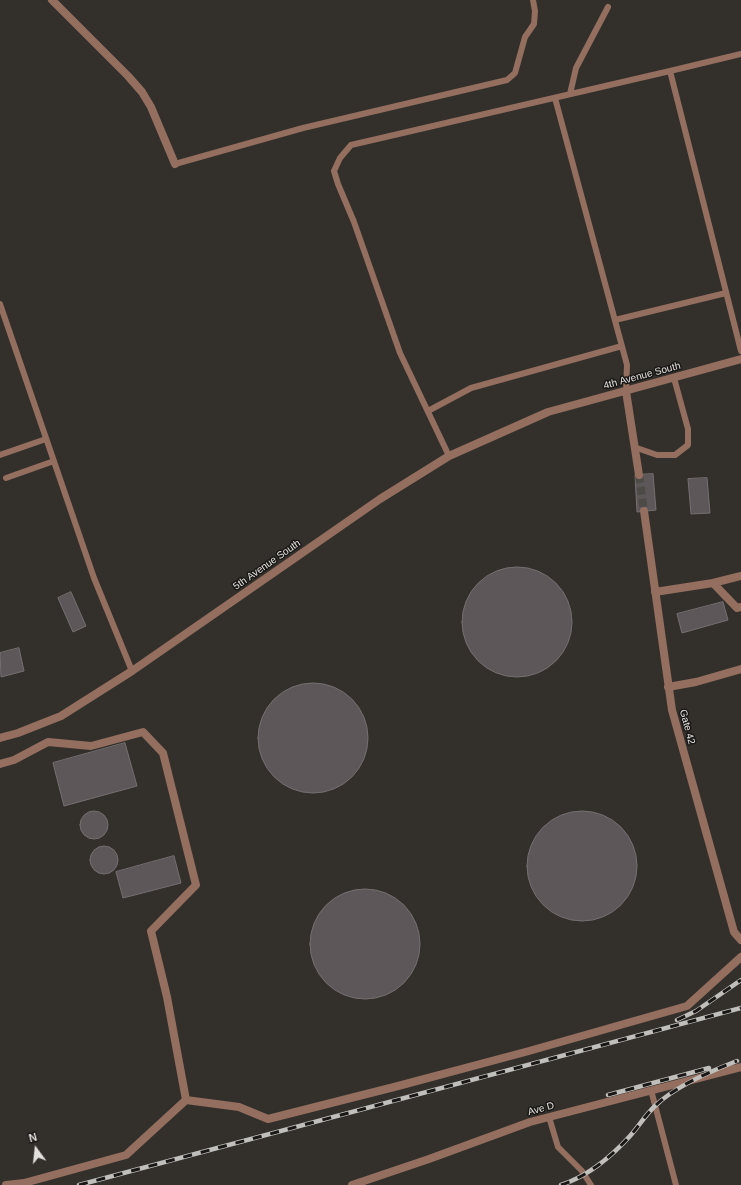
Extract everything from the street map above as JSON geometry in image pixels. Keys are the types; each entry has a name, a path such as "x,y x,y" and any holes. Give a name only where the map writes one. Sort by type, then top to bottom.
{"street":[{"path":"52,0 142,92 151,107 175,164"},
{"name":"4th Avenue South","path":"548,412 741,359"},
{"path":"626,391 639,475"},
{"name":"5th Avenue South","path":"0,738 18,733 61,716 132,671 380,499 449,456 548,412"},
{"name":"Gate 42","path":"644,511 672,710 734,932 741,940"},
{"path":"655,592 713,584 741,576"},
{"path":"713,584 737,608 741,607"},
{"path":"668,687 696,682 741,670"},
{"path":"0,764 14,760 48,742 91,746 143,732 163,753 196,885 151,931 167,997 186,1100"},
{"path":"186,1100 239,1107 268,1119 398,1086 529,1051 687,1006 741,957"},
{"name":"Ave D","path":"352,1185 530,1122 741,1067"},
{"path":"6,1185 24,1183 126,1155 186,1100"}],"lane":[{"path":"175,164 303,128 507,80 515,73 525,37 534,24 535,11 533,0"},
{"path":"570,94 576,68 608,7"},
{"path":"449,456 400,353 354,222 338,184 334,171 340,158 351,145 741,54"},
{"path":"670,71 741,352"},
{"path":"555,98 627,365 626,391"},
{"path":"615,320 726,293"},
{"path":"0,304 94,578 132,671"},
{"path":"428,411 471,388 622,346"},
{"path":"634,447 657,455 675,455 688,445 688,429 674,378"},
{"path":"0,455 46,439"},
{"path":"6,478 54,462"},
{"path":"651,1090 676,1185"},
{"path":"549,1117 558,1147 565,1156 582,1171 591,1185"}],"building":[{"path":"653,474 656,510 637,512 635,475"},
{"path":"707,478 710,513 691,514 688,479"},
{"path":"517,567 538,571 548,576 556,583 563,591 568,601 572,622 568,643 563,653 556,661 548,668 538,673 517,677 496,673 486,668 478,661 471,653 466,643 462,622 466,601 471,591 478,583 486,576 496,571"},
{"path":"71,592 86,626 73,632 58,598"},
{"path":"723,602 728,620 682,633 677,614"},
{"path":"19,648 24,671 1,677 0,653"},
{"path":"313,683 334,687 344,692 352,699 359,707 364,717 368,738 364,759 359,769 352,777 344,784 334,789 313,793 292,789 282,784 274,777 267,769 262,759 258,738 262,717 267,707 274,699 282,692 292,687"},
{"path":"125,743 137,786 64,806 53,763"},
{"path":"94,811 100,812 104,815 107,819 107,831 104,835 100,838 94,839 88,838 84,835 81,831 80,825 81,819 84,815 88,812"},
{"path":"582,811 603,815 613,820 621,827 628,835 633,845 637,866 633,887 628,897 621,905 613,912 603,917 582,921 561,917 551,912 543,905 536,897 531,887 527,866 531,845 536,835 543,827 551,820 561,815"},
{"path":"104,846 110,847 114,850 117,854 117,866 114,870 110,873 104,874 98,873 94,870 91,866 90,860 91,854 94,850 98,847"},
{"path":"174,856 181,883 123,898 116,872"},
{"path":"365,889 386,893 396,898 404,905 411,913 416,923 420,944 416,965 411,975 404,983 396,990 386,995 365,999 344,995 334,990 326,983 319,975 314,965 310,944 314,923 319,913 326,905 334,898 344,893"}],"tunnel":[{"path":"639,475 644,511"}],"railway":[{"path":"677,1020 696,1011 741,980"},
{"path":"79,1185 741,1008"},
{"path":"561,1185 590,1171 607,1158 630,1136 652,1109 664,1098 705,1074 737,1061"},
{"path":"608,1095 709,1068"}]}
